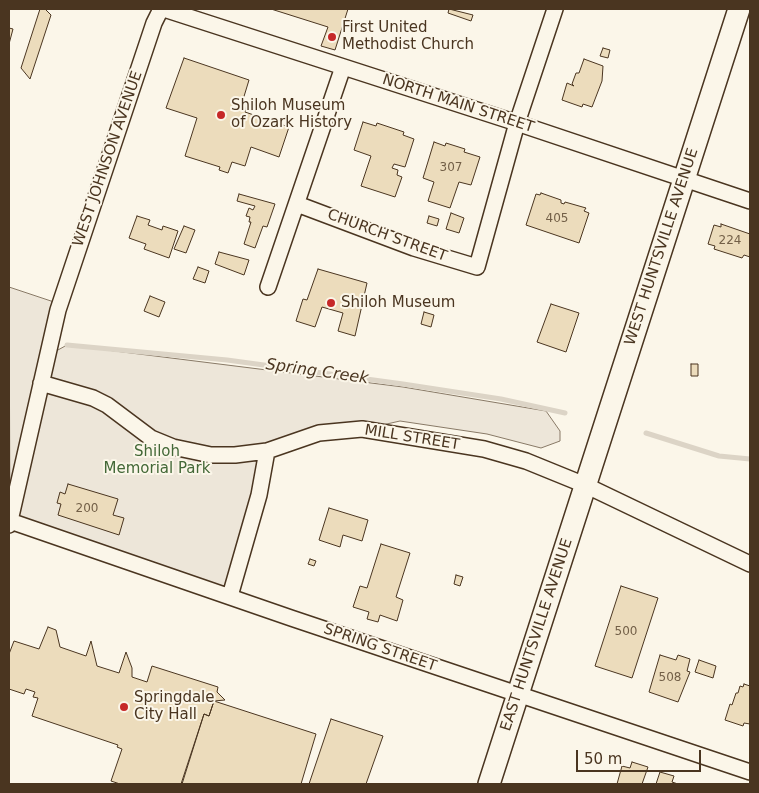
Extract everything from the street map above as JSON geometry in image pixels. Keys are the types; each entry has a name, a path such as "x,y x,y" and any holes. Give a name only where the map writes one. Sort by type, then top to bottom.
{"main road":[{"name":"WEST HUNTSVILLE AVENUE","path":"585,485 739,9"},
{"name":"EAST HUNTSVILLE AVENUE","path":"489,784 585,485"}],"street":[{"name":"NORTH MAIN STREET","path":"162,9 517,123 750,201"},
{"name":"WEST JOHNSON AVENUE","path":"9,523 11,498 58,310 154,23 162,9"},
{"path":"517,123 556,9"},
{"path":"268,287 343,67"},
{"name":"CHURCH STREET","path":"297,204 414,248 477,267 517,123"},
{"name":"MILL STREET","path":"41,383 93,398 107,405 151,438 173,447 210,455 235,455 267,451 319,433 362,429 484,449 526,462 585,485 750,564"},
{"path":"230,596 259,495 267,451"},
{"name":"SPRING STREET","path":"9,523 750,772"}],"green space":[{"name":"Shiloh Memorial Park","path":"9,287 60,304 47,356 67,345 403,387 546,411 560,431 560,441 541,448 487,434 400,421 267,451 230,596 10,521"}],"building":[{"path":"40,9 45,9 51,15 30,79 21,68"},
{"name":"First United Methodist Church","path":"271,9 348,9 335,50 321,46 328,27"},
{"path":"449,9 473,15 471,21 448,13"},
{"path":"9,28 13,29 9,44"},
{"path":"603,48 610,50 608,58 600,56"},
{"name":"Shiloh Museum of Ozark History","path":"184,58 249,80 242,103 247,104 245,112 289,127 279,157 251,147 245,166 232,162 228,173 219,170 220,167 185,156 197,118 166,108"},
{"path":"584,59 603,66 602,81 592,107 583,104 582,107 562,100 567,83 574,86 572,84 576,73 579,73"},
{"path":"363,122 376,126 377,123 404,132 403,135 414,139 405,167 394,164 392,168 398,170 397,175 402,177 395,197 361,186 371,156 354,150"},
{"path":"434,142 445,146 446,143 465,149 464,152 480,157 471,185 459,182 450,208 428,201 434,182 423,178"},
{"path":"541,193 561,200 561,203 564,204 565,202 586,208 584,211 589,213 579,243 526,225 536,194 540,195"},
{"path":"239,194 275,204 267,227 263,226 255,248 244,244 251,222 249,222 250,217 246,216 249,208 253,210 255,206 237,201"},
{"path":"451,213 464,218 459,233 446,229"},
{"path":"137,216 150,220 148,225 162,230 163,226 178,231 169,258 144,249 146,244 129,238"},
{"path":"429,216 439,219 437,226 427,223"},
{"path":"721,224 750,234 750,257 744,255 742,258 714,249 715,246 708,244 714,225 721,227"},
{"path":"184,226 195,230 186,253 174,249"},
{"path":"219,252 249,260 244,275 215,264"},
{"path":"198,267 209,271 205,283 193,279"},
{"name":"Shiloh Museum","path":"318,269 367,283 355,336 338,331 343,313 322,307 315,327 296,321 303,299 307,300"},
{"path":"150,296 165,302 159,317 144,311"},
{"path":"551,304 579,313 566,352 537,342"},
{"path":"424,312 434,315 431,327 421,324"},
{"path":"691,364 698,364 698,376 691,376"},
{"path":"68,484 118,499 113,515 124,518 119,535 58,515 61,504 57,503 60,492 65,494"},
{"path":"329,508 368,520 362,541 343,535 340,547 319,540"},
{"path":"381,544 410,553 396,597 403,600 397,621 380,615 378,622 367,619 369,612 353,607 360,586 367,588"},
{"path":"310,559 316,561 314,566 308,564"},
{"path":"456,575 463,577 460,586 454,584"},
{"path":"621,586 658,598 632,678 595,666"},
{"name":"Springdale City Hall","path":"48,627 56,630 60,647 86,656 91,641 97,666 119,673 126,652 132,668 132,677 147,682 152,666 218,687 217,692 225,700 214,701 209,716 204,714 181,784 120,784 111,781 122,749 117,747 118,745 32,716 38,698 33,697 35,692 26,689 24,694 9,689 9,654 14,641 39,649"},
{"path":"660,655 676,660 678,655 690,659 687,671 690,672 678,702 649,692"},
{"path":"699,660 716,666 713,678 695,672"},
{"path":"744,684 750,686 750,724 744,723 743,726 725,720 730,704 732,705 740,686 743,687"},
{"path":"214,701 316,734 301,784 182,784 204,714 209,716"},
{"path":"331,719 383,736 366,784 309,784"},
{"path":"632,762 648,767 642,784 617,784 622,766 630,768"},
{"path":"660,772 674,776 672,782 678,784 656,784"}],"waterway":[{"name":"Spring Creek","path":"67,345 227,360 403,384 501,399 565,413"},
{"name":"Spring Creek","path":"646,433 719,456 750,459"}],"place":[{"name":"First United Methodist Church","path":"332,37"},
{"name":"Shiloh Museum of Ozark History","path":"221,115"},
{"name":"Shiloh Museum","path":"331,303"},
{"name":"Springdale City Hall","path":"124,707"}]}
